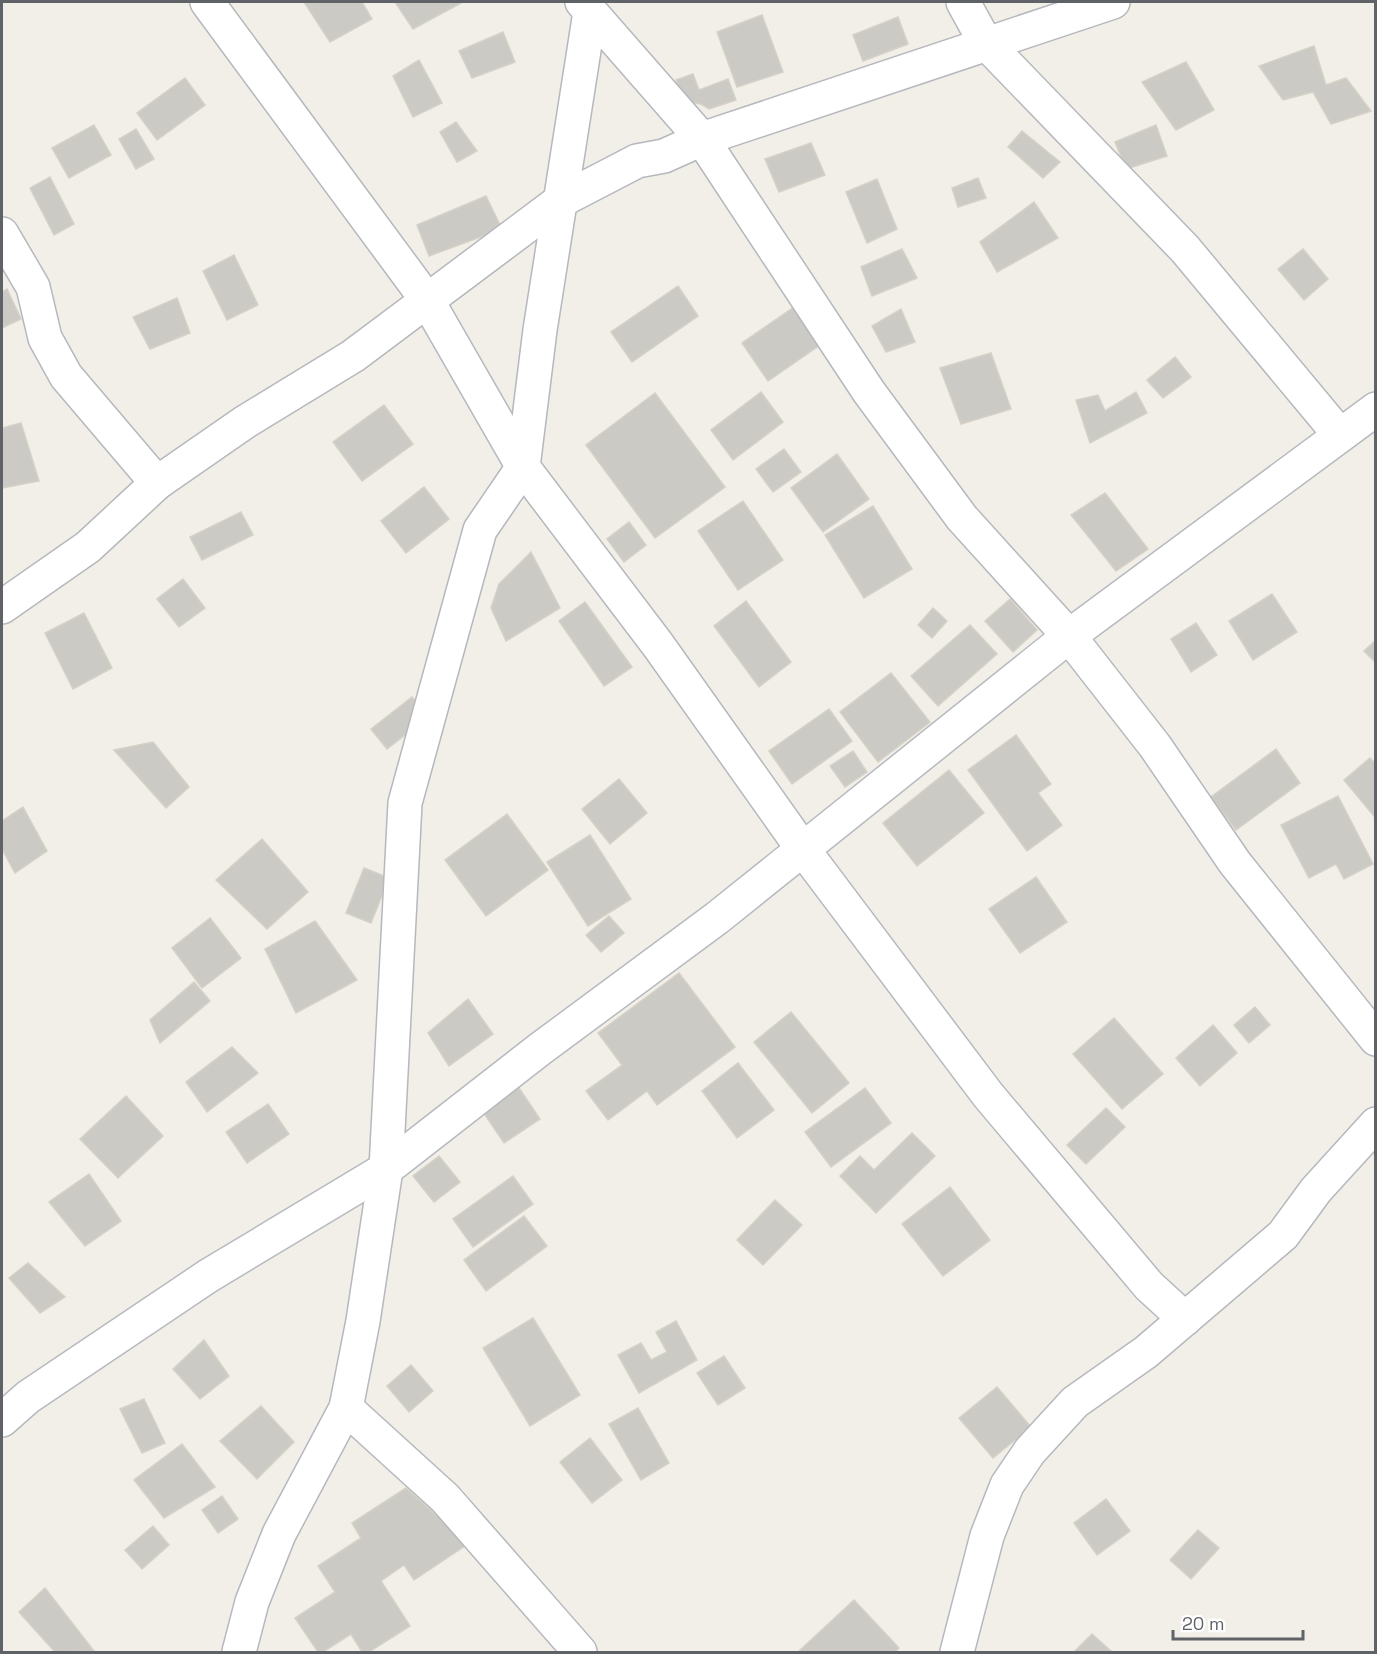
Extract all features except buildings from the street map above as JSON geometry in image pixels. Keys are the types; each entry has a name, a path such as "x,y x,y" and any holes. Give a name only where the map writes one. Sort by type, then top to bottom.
{"street":[{"path":"207,2 427,300 523,467 658,645 801,848 988,1095 1149,1286 1185,1319"},
{"path":"963,2 985,42 1185,249 1340,434"},
{"path":"2,607 88,547 157,483 245,422 353,356 560,201 637,161 664,156 702,139 985,42 1113,2"},
{"path":"586,7 702,139 896,428 962,518 1069,636 1155,746 1235,863 1376,1039"},
{"path":"239,1653 252,1602 279,1534 346,1408 363,1320 386,1169 405,803 480,530 523,467 586,7"},
{"path":"2,234 33,287 45,338 66,376 157,483"},
{"path":"2,1420 28,1397 208,1275 386,1169 540,1049 683,944 1069,636 1376,409"},
{"path":"957,1653 987,1536 1007,1485 1030,1451 1075,1402 1146,1352 1283,1235 1316,1190 1376,1124"},
{"path":"346,1408 445,1498 580,1653"}]}
